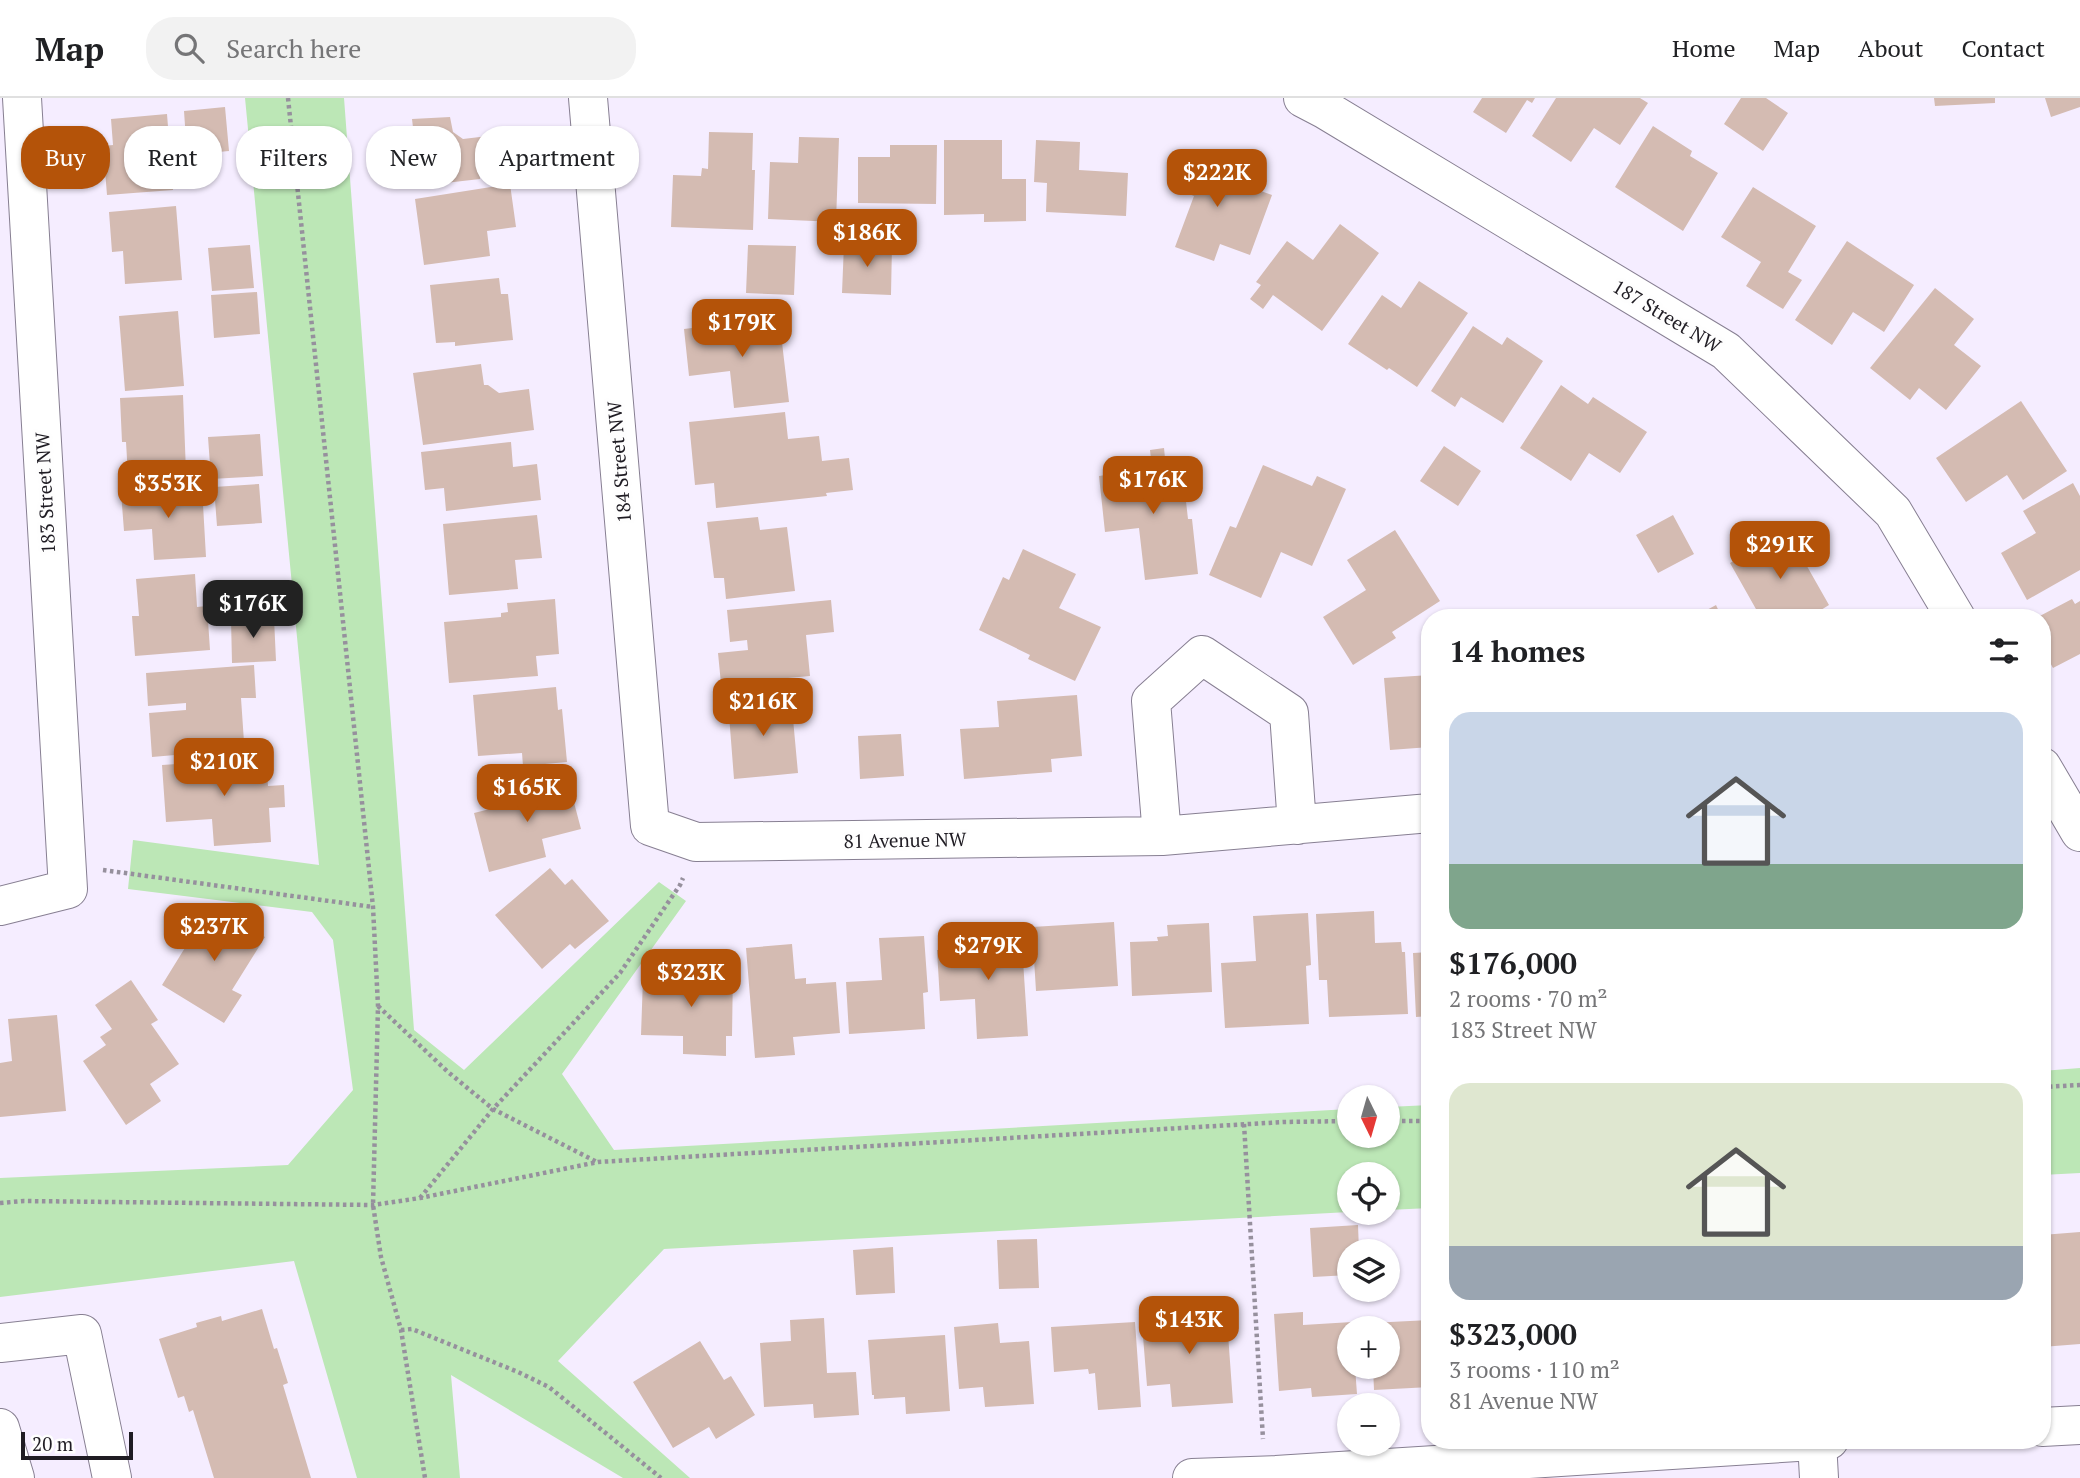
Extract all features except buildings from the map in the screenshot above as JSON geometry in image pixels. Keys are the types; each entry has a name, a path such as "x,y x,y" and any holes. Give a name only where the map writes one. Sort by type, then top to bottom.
{"street":[{"name":"183 Street NW","path":"22,98 67,877"},
{"name":"184 Street NW","path":"588,98 650,826"},
{"name":"187 Street NW","path":"1303,98 1726,351 1894,512 1951,609"},
{"path":"1162,836 1151,701 1202,655 1289,713 1297,825"},
{"path":"2051,782 2080,832"},
{"name":"81 Avenue NW","path":"650,826 696,842 1162,836 1421,814"},
{"path":"0,906 67,877"},
{"path":"0,1343 82,1334 112,1478"},
{"path":"2051,1427 2080,1425"},
{"path":"0,1428 15,1478"},
{"path":"1192,1478 1272,1476 1692,1449"},
{"path":"1817,1449 1819,1478"}],"path":[{"path":"288,98 373,907 378,1006 373,1205 382,1257 401,1329 425,1478"},
{"path":"420,1198 494,1109 620,973 680,885 696,842"},
{"path":"67,877 373,907"},
{"path":"378,1006 448,1072 494,1109 598,1163"},
{"path":"2051,1087 2080,1085"},
{"path":"0,1203 24,1201 373,1205 598,1163 1244,1124 1337,1121"},
{"path":"1400,1121 1421,1121"},
{"path":"1244,1124 1272,1476"},
{"path":"401,1329 412,1329 518,1371 549,1387 661,1478"}],"green space":[{"path":"245,98 344,98 346,126 248,126"},
{"path":"254,189 351,189 414,1030 464,1070 659,882 686,901 562,1074 614,1150 1337,1110 1337,1148 1400,1148 1400,1106 1421,1105 1421,1208 1400,1209 1400,1162 1337,1162 1337,1213 664,1249 558,1361 690,1478 623,1478 451,1375 460,1478 357,1478 294,1261 0,1297 0,1178 288,1165 353,1090 333,940 312,912 128,889 133,840 319,865"},
{"path":"2080,1068 2080,1173 2051,1175 2051,1070"}]}
